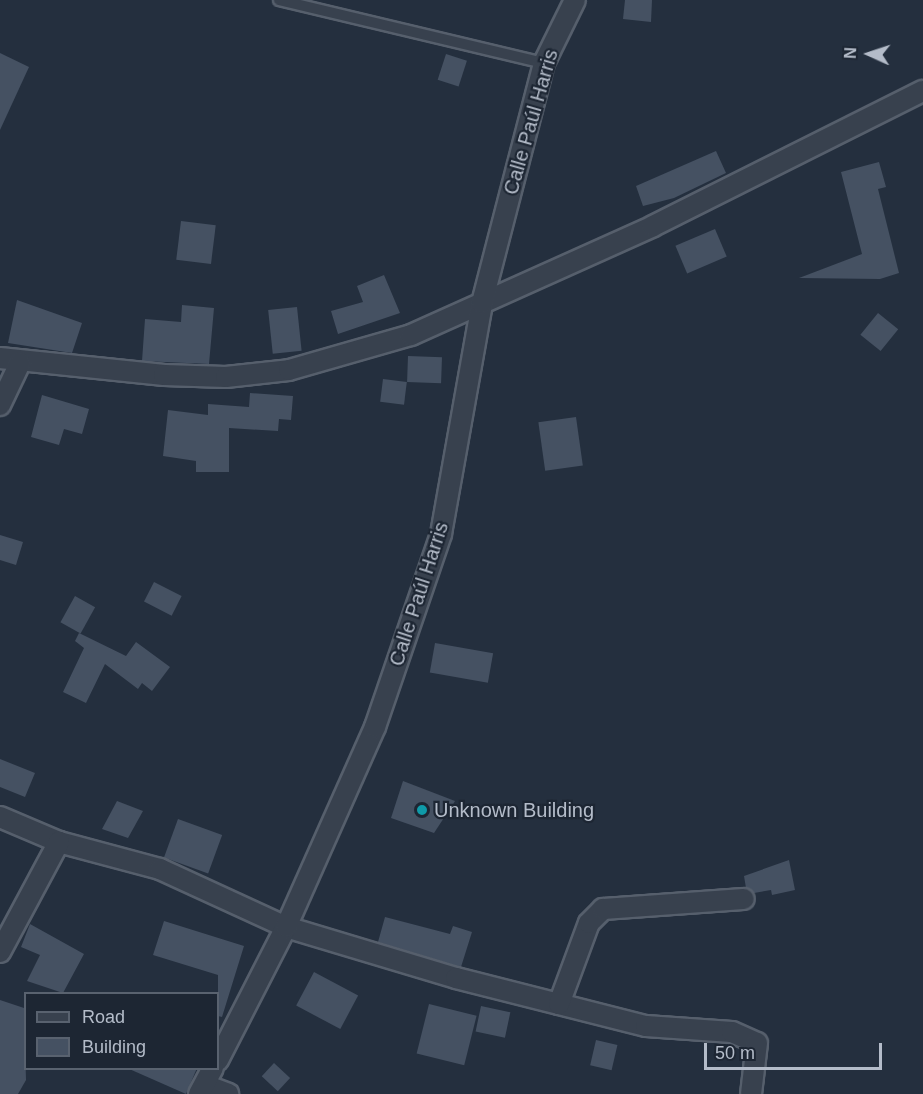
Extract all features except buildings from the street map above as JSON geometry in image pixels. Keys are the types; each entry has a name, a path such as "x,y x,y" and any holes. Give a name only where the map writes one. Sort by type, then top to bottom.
{"street":[{"name":"Calle Paúl Harris","path":"219,1058 286,927 375,727 441,534 482,303 544,63 575,0"},
{"path":"0,358 20,363 205,377 289,370 411,335 923,91"},
{"path":"0,405 20,363"},
{"path":"0,817 59,842 160,869 286,927 646,1026 732,1032 757,1043 751,1094"},
{"path":"0,951 59,842"},
{"path":"560,1004 589,923 603,909 744,899"},
{"path":"206,1082 228,1094"}],"lane":[{"path":"279,0 544,63"}],"place":[{"name":"Unknown Building","path":"422,810"}]}
